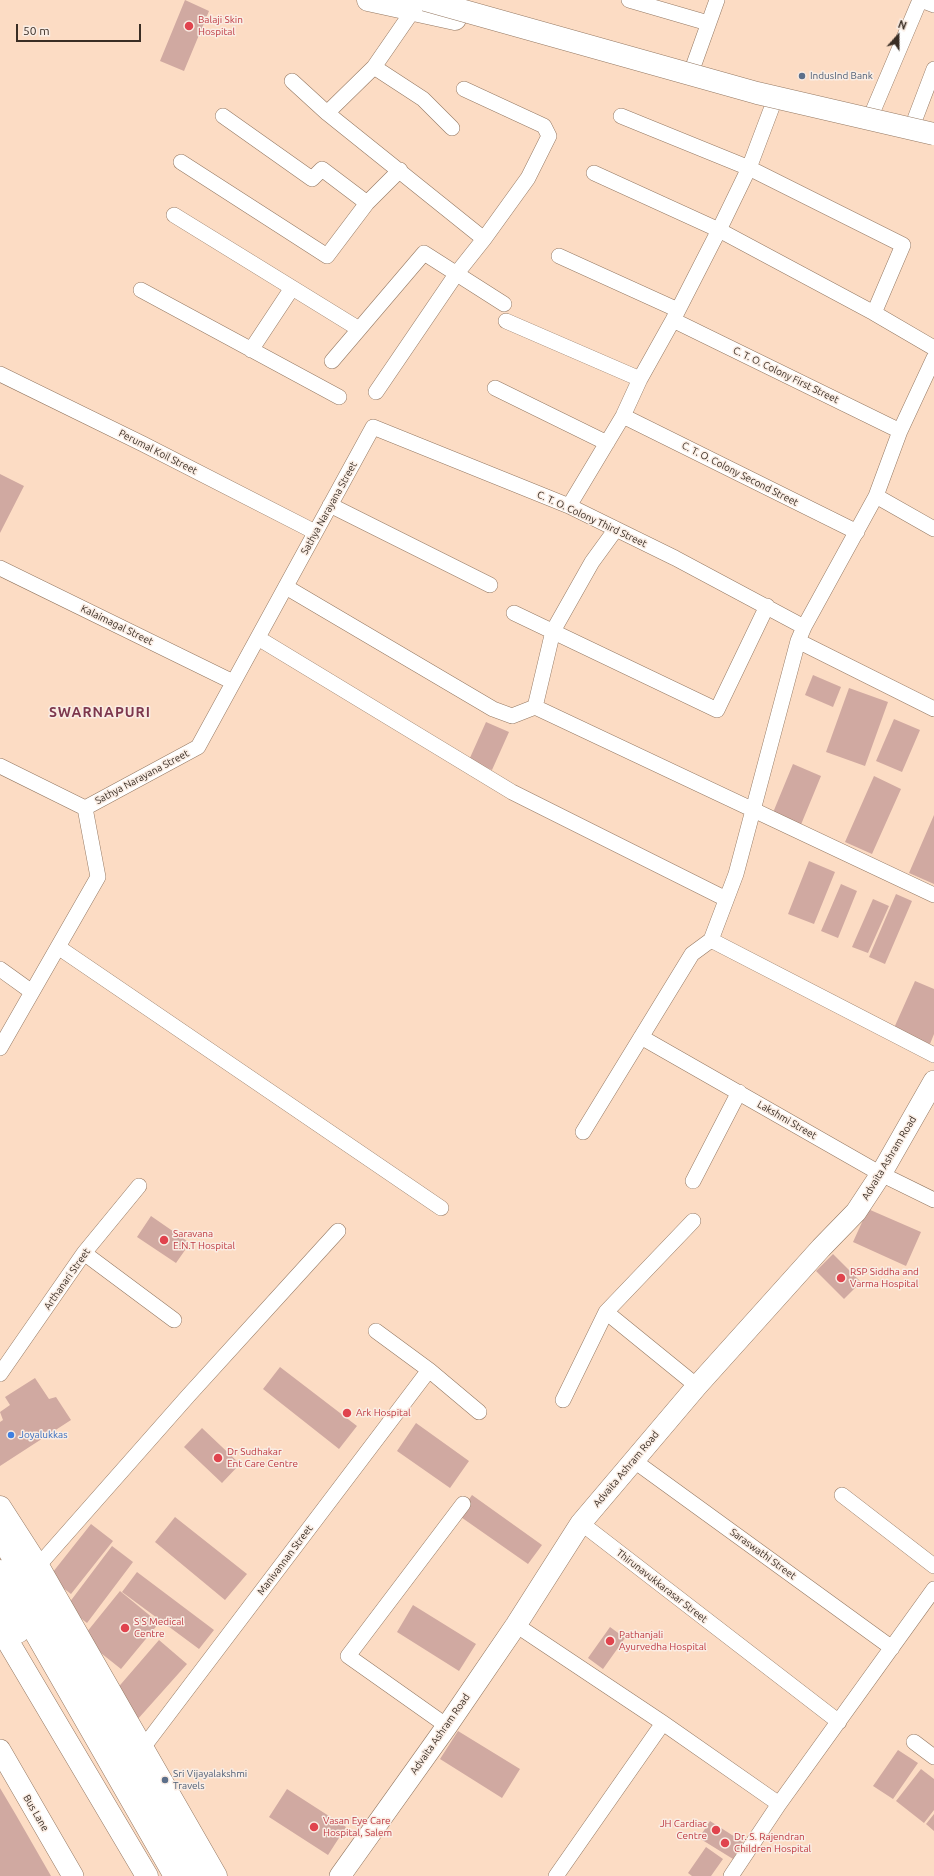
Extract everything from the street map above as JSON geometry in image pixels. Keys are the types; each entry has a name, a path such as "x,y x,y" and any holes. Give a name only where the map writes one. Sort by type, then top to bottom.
{"main road":[{"path":"368,0 424,5 757,93 934,134"},
{"path":"466,0 693,67 873,111 924,121"},
{"path":"424,5 772,107 934,143"},
{"path":"0,1507 38,1566 216,1876"},
{"path":"0,1535 194,1876"},
{"path":"0,1571 175,1876"},
{"path":"0,1602 63,1705 163,1876"},
{"path":"0,1628 147,1876"}],"street":[{"path":"629,0 708,23"},
{"path":"693,67 717,0"},
{"path":"873,111 920,0 934,5"},
{"path":"327,113 374,67 424,5"},
{"path":"374,67 423,99 452,128"},
{"path":"924,121 934,69"},
{"path":"292,81 327,113 400,170 484,239"},
{"path":"376,392 457,273 484,239 528,178 549,136 544,126 464,89"},
{"path":"569,506 623,416 640,379 676,315 749,168 772,107"},
{"path":"222,116 312,179 322,169 367,203"},
{"path":"621,116 749,168 902,245 874,313"},
{"path":"181,162 327,256 367,203 400,170"},
{"path":"594,174 719,230 874,313 934,348"},
{"path":"174,215 359,329"},
{"path":"332,361 424,253 504,304"},
{"name":"C. T. O. Colony First Street","path":"559,256 900,431"},
{"path":"251,350 292,288"},
{"path":"141,290 339,397"},
{"path":"506,321 640,379"},
{"path":"583,1132 692,954 711,940 736,874 801,634 876,496 900,431 934,358"},
{"name":"Perumal Koil Street","path":"0,374 315,532"},
{"path":"495,388 607,443"},
{"name":"C. T. O. Colony Second Street","path":"623,416 856,532"},
{"name":"Sathya Narayana Street","path":"0,1048 98,878 85,808 198,747 373,427"},
{"name":"C. T. O. Colony Third Street","path":"373,427 569,506 675,558 767,606 801,634 934,709"},
{"path":"876,496 934,529"},
{"path":"330,506 490,585"},
{"path":"535,708 553,631 592,562 616,530"},
{"name":"Kalaimagal Street","path":"0,568 233,682"},
{"path":"286,587 493,709 512,716 535,708 934,895"},
{"path":"514,613 717,710 767,606"},
{"path":"258,638 512,792 726,899"},
{"path":"0,766 85,808"},
{"path":"711,940 934,1055"},
{"path":"58,947 441,1208"},
{"path":"0,969 32,992"},
{"name":"Lakshmi Street","path":"641,1037 881,1174 934,1200"},
{"name":"Advaita Ashram Road","path":"340,1876 516,1625 581,1523 697,1386 820,1248 856,1212 881,1174 934,1081"},
{"path":"693,1181 738,1092"},
{"name":"Arthanari Street","path":"0,1374 84,1253 139,1186"},
{"path":"563,1400 606,1312 693,1221"},
{"path":"38,1566 188,1396 338,1231"},
{"path":"84,1253 174,1320"},
{"path":"606,1312 697,1386"},
{"path":"376,1331 429,1370 479,1412"},
{"name":"Manivannan Street","path":"142,1749 429,1370"},
{"name":"Saraswathi Street","path":"633,1460 892,1648"},
{"path":"842,1495 934,1566"},
{"path":"446,1726 348,1656 463,1504"},
{"name":"Thirunavukkarasar Street","path":"581,1523 839,1722"},
{"path":"731,1876 779,1804 934,1589"},
{"path":"516,1625 663,1723 779,1804"},
{"path":"557,1876 663,1723"},
{"path":"914,1742 934,1758"},
{"name":"Bus Lane","path":"0,1750 72,1876"}],"building":[{"path":"185,0 209,11 184,71 160,61"},
{"path":"0,474 24,486 0,533"},
{"path":"813,675 841,687 833,707 805,695"},
{"path":"849,688 888,702 865,766 826,752"},
{"path":"894,719 920,730 902,772 876,761"},
{"path":"486,722 509,732 492,770 469,760"},
{"path":"793,764 821,776 800,827 772,815"},
{"path":"874,776 901,789 872,854 845,842"},
{"path":"934,815 934,884 909,873"},
{"path":"809,861 835,872 814,924 788,914"},
{"path":"841,884 857,891 838,938 821,931"},
{"path":"896,894 912,901 885,964 869,957"},
{"path":"873,899 889,906 868,953 852,947"},
{"path":"915,981 934,989 934,1034 930,1044 894,1028"},
{"path":"868,1209 921,1232 906,1266 853,1242"},
{"path":"151,1216 190,1243 176,1263 137,1237"},
{"path":"833,1254 861,1282 844,1299 816,1271"},
{"path":"280,1367 357,1426 339,1449 263,1389"},
{"path":"35,1378 49,1399 56,1397 71,1420 0,1466 0,1422 3,1420 0,1412 10,1405 5,1397"},
{"path":"416,1423 469,1461 450,1488 397,1451"},
{"path":"202,1428 240,1464 222,1483 184,1447"},
{"path":"472,1495 542,1545 528,1564 458,1515"},
{"path":"175,1517 247,1574 225,1600 155,1542"},
{"path":"91,1524 113,1541 71,1594 49,1577"},
{"path":"112,1546 133,1562 87,1623 66,1607"},
{"path":"137,1572 214,1630 199,1649 122,1592"},
{"path":"120,1591 159,1623 121,1669 82,1638"},
{"path":"413,1605 476,1644 459,1671 397,1632"},
{"path":"610,1627 625,1638 603,1669 588,1658"},
{"path":"159,1640 187,1664 137,1720 115,1691"},
{"path":"458,1731 520,1769 502,1798 440,1759"},
{"path":"898,1750 918,1763 893,1799 873,1786"},
{"path":"921,1769 934,1779 934,1810 924,1823 896,1801"},
{"path":"0,1788 16,1815 51,1876 0,1876"},
{"path":"287,1789 346,1827 328,1855 269,1817"},
{"path":"934,1814 934,1831 926,1824"},
{"path":"710,1821 743,1842 733,1859 699,1838"},
{"path":"706,1847 723,1859 711,1876 692,1876 688,1873"}],"place":[{"name":"Balaji Skin Hospital","path":"189,26"},
{"name":"IndusInd Bank","path":"802,76"},
{"name":"Saravana E.N.T Hospital","path":"164,1240"},
{"name":"RSP Siddha and Varma Hospital","path":"841,1278"},
{"name":"Ark Hospital","path":"347,1413"},
{"name":"Joyalukkas","path":"11,1435"},
{"name":"Dr Sudhakar Ent Care Centre","path":"218,1458"},
{"name":"S S Medical Centre","path":"125,1628"},
{"name":"Pathanjali Ayurvedha Hospital","path":"610,1641"},
{"name":"Sri Vijayalakshmi Travels","path":"165,1780"},
{"name":"Vasan Eye Care Hospital, Salem","path":"314,1827"},
{"name":"JH Cardiac Centre","path":"716,1830"},
{"name":"Dr. S. Rajendran Children Hospital","path":"725,1843"}],"district":[{"name":"SWARNAPURI","path":"100,712"}]}
